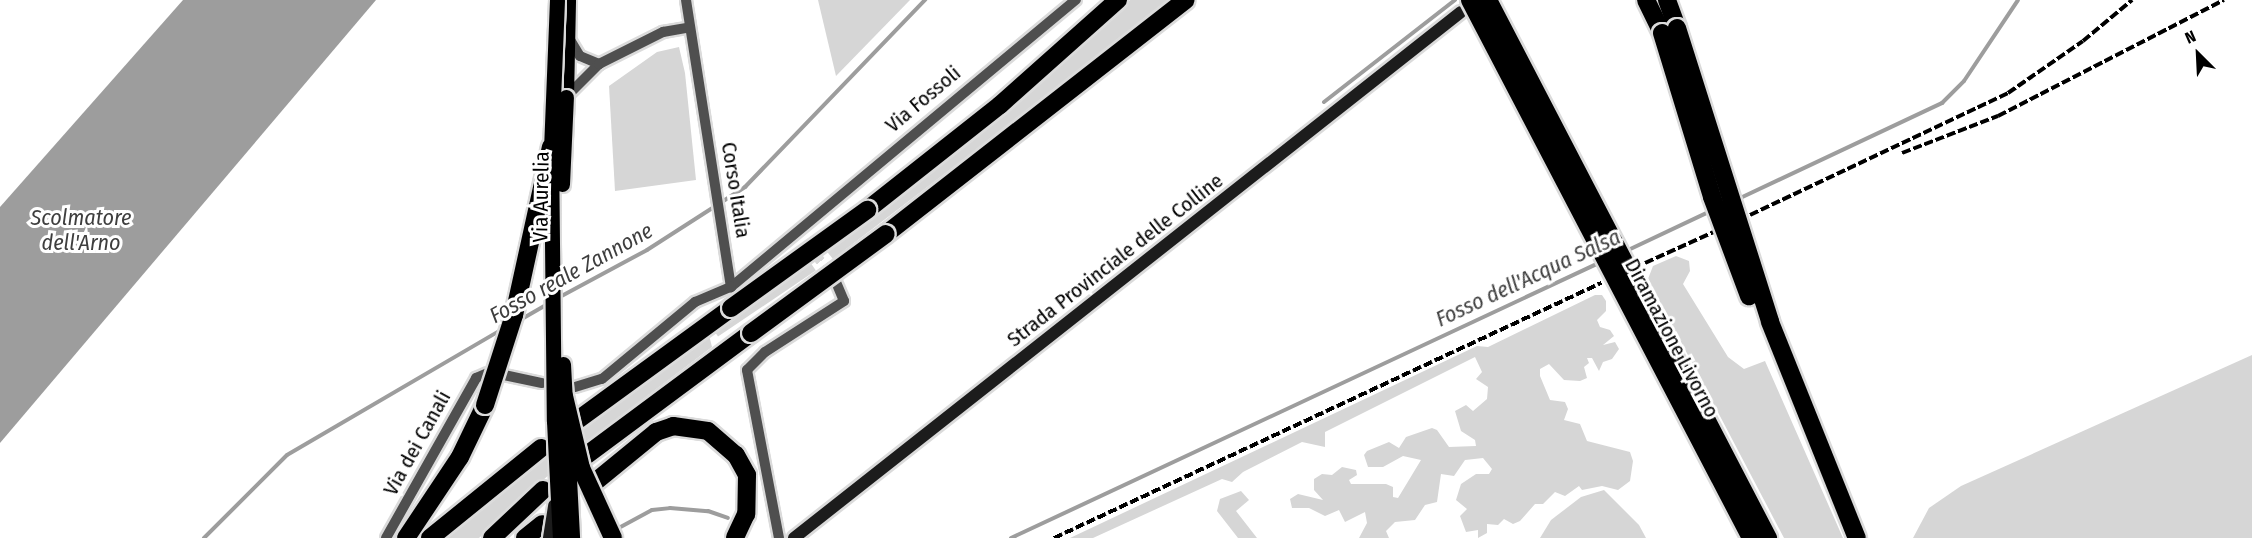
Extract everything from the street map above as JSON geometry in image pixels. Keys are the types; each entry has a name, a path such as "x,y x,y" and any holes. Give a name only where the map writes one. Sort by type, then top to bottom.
{"highway":[{"path":"579,419 867,210 1000,105 1118,0"},
{"path":"584,457 886,234 1185,0"},
{"name":"Diramazione Livorno","path":"1488,0 1768,538"},
{"path":"1646,0 1669,31"},
{"path":"1654,0 1669,31 1770,322 1857,538"},
{"path":"1667,0 1669,31 1726,236 1848,538"},
{"path":"1669,31 1672,0"},
{"name":"Diramazione Livorno","path":"1465,6 1750,538"},
{"path":"406,538 460,457 485,405 514,315 551,147"},
{"path":"569,391 581,468 613,538"},
{"path":"595,482 657,431 683,425 708,430 736,455 747,475 746,514 735,538"},
{"path":"430,538 542,448"},
{"path":"492,538 549,491"},
{"path":"525,538 545,531"}],"main road":[{"name":"Via Aurelia","path":"557,0 551,147 549,491 560,538"},
{"name":"Via Aurelia","path":"568,0 561,249 569,391 572,538"},
{"name":"Strada Provinciale delle Colline","path":"794,538 1465,6"},
{"path":"545,531 549,491"}],"street":[{"name":"Corso Italia","path":"686,0 731,287"},
{"name":"Via Fossoli","path":"799,232 979,77 1076,0"},
{"path":"566,97 599,64 663,32 690,27"},
{"path":"568,33 580,56 599,64"},
{"path":"799,232 806,241"},
{"name":"Corso Italia","path":"731,287 799,232"},
{"path":"779,538 747,370 765,352 844,301 836,282"},
{"path":"569,391 602,379 695,302 731,287"},
{"name":"Via dei Canali","path":"386,538 476,378 488,373"},
{"path":"504,375 542,383"}],"shaded area":[{"path":"818,0 910,0 836,76"},
{"path":"1130,0 1172,0 833,259 824,248 959,148"},
{"path":"679,47 685,73 696,180 615,191 609,86 657,52"},
{"path":"1676,256 1689,261 1690,271 1683,284 1728,357 1744,369 1765,361 1843,538 1784,538 1648,279 1653,266"},
{"path":"808,259 816,271 718,337 710,325"},
{"path":"1595,295 1602,295 1606,301 1606,311 1597,320 1600,327 1610,330 1614,336 1603,345 1615,342 1619,349 1612,359 1603,362 1599,371 1592,358 1587,358 1589,363 1584,367 1587,378 1580,381 1564,380 1549,364 1540,369 1540,376 1550,400 1565,402 1568,409 1564,420 1580,424 1587,441 1630,452 1633,461 1630,481 1618,490 1602,486 1582,490 1579,486 1565,496 1555,492 1543,504 1535,504 1520,521 1513,524 1504,519 1498,525 1487,524 1487,533 1478,538 1478,530 1466,532 1460,516 1467,509 1456,500 1461,484 1476,474 1489,474 1492,469 1483,458 1465,460 1454,476 1441,474 1437,502 1425,505 1415,520 1395,522 1386,531 1389,538 1359,538 1367,523 1365,512 1345,522 1339,510 1325,516 1309,508 1292,508 1290,499 1298,494 1323,500 1314,490 1314,479 1322,474 1332,475 1342,467 1356,470 1357,475 1349,480 1351,484 1386,484 1393,487 1393,497 1398,498 1421,460 1403,456 1383,467 1368,467 1364,455 1367,451 1389,442 1399,448 1406,437 1432,428 1437,430 1449,447 1476,446 1475,440 1461,431 1455,411 1466,405 1473,411 1487,399 1488,387 1476,379 1482,372 1475,357 1325,432 1325,447 1302,442 1243,472 1232,482 1222,479 1093,538 1070,538 1477,346 1488,347"},
{"path":"708,331 712,347 582,445 479,538 441,538 499,488"},
{"path":"2252,355 2252,538 1913,538 1929,508 1961,486"},
{"path":"1604,490 1639,525 1646,538 1540,538 1551,520 1581,497"},
{"path":"1241,491 1249,500 1236,511 1257,538 1238,538 1217,511 1220,499"}],"water":[{"name":"Scolmatore dell'Arno","path":"183,0 376,0 0,443 0,207"}],"waterway":[{"name":"Fosso reale Zannone","path":"556,299 647,250 745,187 925,0"},
{"path":"1324,102 1455,0"},
{"name":"Fosso dell'Acqua Salsa","path":"1736,200 1942,103 1964,81 2018,0"},
{"name":"Fosso dell'Acqua Salsa","path":"1624,252 1713,210"},
{"name":"Fosso dell'Acqua Salsa","path":"1011,538 1601,262"},
{"name":"Fosso reale Zannone","path":"520,320 550,303"},
{"name":"Fosso reale Zannone","path":"204,538 287,455 503,329"},
{"path":"615,530 652,510 670,508 708,511 728,518"}],"tunnel":[{"path":"806,241 832,277"}],"railway":[{"path":"1750,215 2008,93 2083,41 2132,0"},
{"path":"1902,153 1998,116 2224,0"},
{"path":"1645,263 1716,231"},
{"path":"1054,538 1601,283"}]}
